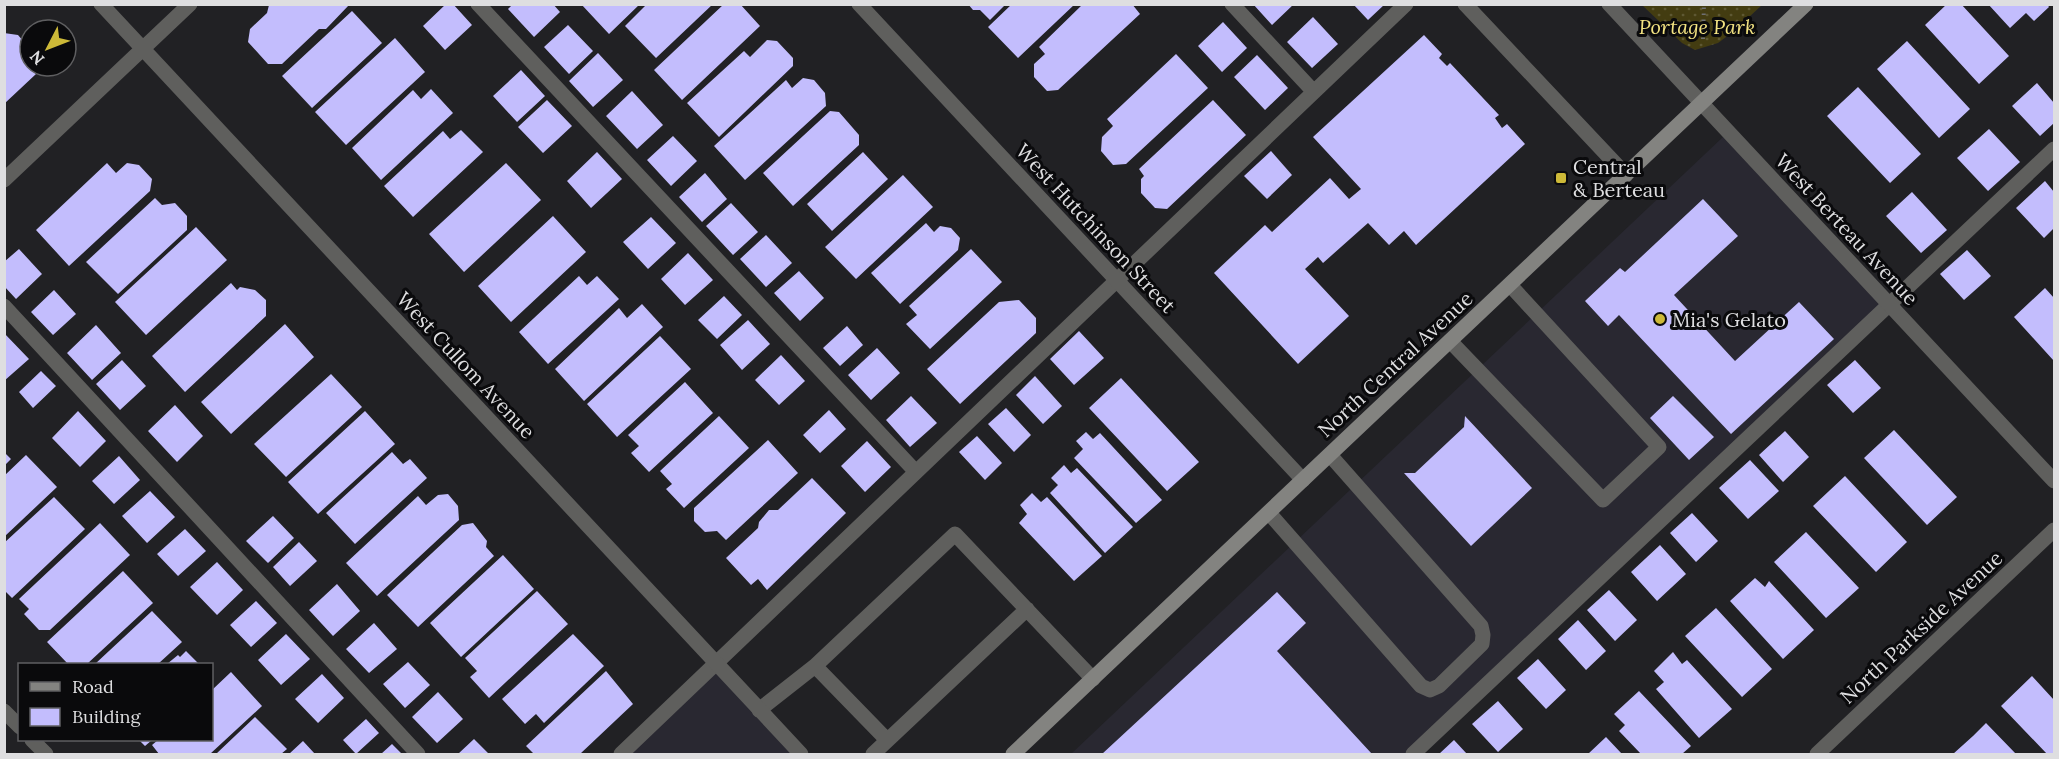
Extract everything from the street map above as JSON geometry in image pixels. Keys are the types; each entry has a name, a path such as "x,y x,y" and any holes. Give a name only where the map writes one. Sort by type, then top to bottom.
{"main road":[{"name":"North Central Avenue","path":"1013,754 1806,4"}],"street":[{"name":"West Cullom Avenue","path":"100,4 801,754"},
{"path":"4,180 190,4"},
{"path":"478,4 916,472"},
{"name":"West Hutchinson Street","path":"859,4 1304,480"},
{"path":"1232,4 1314,92"},
{"path":"621,754 1406,4"},
{"path":"1465,4 1626,175"},
{"name":"West Berteau Avenue","path":"1609,4 2055,481"},
{"path":"1413,754 2055,149"},
{"path":"1450,341 1603,500 1659,447 1510,285"},
{"path":"4,306 418,754"},
{"path":"1269,513 1421,686 1430,690 1439,686 1482,644 1481,626 1330,455"},
{"name":"North Parkside Avenue","path":"1817,754 2055,530"},
{"path":"759,710 815,666 955,534 1093,679"},
{"path":"873,754 1027,609"},
{"path":"815,666 887,740"},
{"path":"4,711 18,724"},
{"path":"33,741 46,754"}],"path":[{"path":"1703,39 1704,4"}],"shaded area":[{"path":"1723,137 1888,312 1421,754 1071,754"},
{"path":"713,669 793,754 621,754"}],"green space":[{"name":"Portage Park","path":"1642,5 1762,5 1718,43 1695,50 1682,43"}],"building":[{"path":"446,4 453,4 472,25 445,50 423,26"},
{"path":"513,4 553,4 560,12 534,37 508,9"},
{"path":"581,4 640,4 609,34"},
{"path":"647,4 713,4 656,58 625,26"},
{"path":"724,4 740,4 760,26 682,100 654,70"},
{"path":"968,4 1006,4 990,20 980,10 973,10"},
{"path":"1012,4 1075,4 1018,58 988,27"},
{"path":"1083,4 1132,4 1140,14 1058,90 1047,91 1034,77 1034,64 1045,54 1039,47"},
{"path":"1253,4 1294,4 1272,25"},
{"path":"1353,4 1385,4 1368,20"},
{"path":"1947,4 1961,4 2009,56 1979,84 1925,25"},
{"path":"1988,4 2047,4 2049,7 2034,21 2026,13 2010,28"},
{"path":"269,5 349,5 326,29 319,29 282,64 268,64 248,42 250,29 267,13"},
{"path":"352,11 382,43 312,108 282,76"},
{"path":"1313,17 1338,44 1312,68 1287,42"},
{"path":"1223,22 1247,48 1222,72 1198,46"},
{"path":"568,25 593,51 569,74 544,47"},
{"path":"4,33 18,35 18,78 32,78 4,104"},
{"path":"1424,35 1442,54 1439,58 1447,66 1450,63 1499,115 1495,118 1502,128 1507,124 1525,144 1416,245 1404,231 1389,245 1368,223 1323,263 1318,257 1305,269 1349,316 1298,364 1214,273 1265,225 1272,232 1330,178 1349,199 1361,189 1313,137"},
{"path":"395,38 425,72 346,145 315,112"},
{"path":"767,40 777,41 793,58 793,66 719,137 687,103 744,51 750,57"},
{"path":"1907,41 1970,109 1939,138 1877,69"},
{"path":"598,53 623,80 593,107 569,81"},
{"path":"1176,54 1208,88 1126,164 1113,165 1101,151 1102,137 1113,126 1107,119"},
{"path":"1257,55 1288,88 1265,110 1234,77"},
{"path":"521,70 545,96 517,122 493,96"},
{"path":"803,78 814,80 825,93 826,106 745,180 714,146 786,80 792,88"},
{"path":"2037,83 2054,103 2054,123 2040,136 2012,106"},
{"path":"1858,87 1921,154 1890,183 1827,116"},
{"path":"431,89 453,113 381,180 352,148 413,90 421,99"},
{"path":"632,91 663,125 637,149 606,116"},
{"path":"547,100 572,126 543,153 518,127"},
{"path":"1213,100 1246,135 1167,209 1155,208 1141,193 1141,179 1144,176 1139,169"},
{"path":"830,111 839,112 859,135 859,145 793,206 763,173"},
{"path":"1989,129 2020,162 1988,191 1957,158"},
{"path":"461,130 483,152 413,217 384,186 443,131 450,139"},
{"path":"673,136 697,161 671,186 647,160"},
{"path":"1271,151 1292,175 1267,199 1244,176"},
{"path":"597,152 622,179 591,208 567,181"},
{"path":"863,152 888,179 832,231 807,204"},
{"path":"107,163 116,173 127,163 139,165 152,179 150,191 69,266 36,230"},
{"path":"506,163 541,200 464,272 429,234"},
{"path":"705,173 727,199 702,222 679,197"},
{"path":"903,175 933,207 856,279 825,247"},
{"path":"2045,181 2054,192 2054,228 2044,238 2016,208"},
{"path":"1912,192 1947,230 1921,253 1886,216"},
{"path":"155,198 162,205 175,203 187,216 187,230 118,294 86,262"},
{"name":"Mia's Gelato","path":"1703,199 1738,236 1674,295 1735,361 1799,302 1834,339 1731,434 1619,315 1608,326 1585,301 1620,268 1625,272"},
{"path":"731,203 758,232 733,255 706,226"},
{"path":"553,216 586,252 511,322 478,286"},
{"path":"651,217 676,243 648,269 623,242"},
{"path":"926,223 934,232 940,226 951,228 960,238 958,250 900,304 871,273"},
{"path":"196,227 227,260 146,335 115,302"},
{"path":"766,235 792,263 766,287 740,259"},
{"path":"19,249 42,274 16,299 4,286 4,262"},
{"path":"971,249 1002,282 930,349 906,324 917,315 909,306"},
{"path":"1967,250 1991,276 1964,300 1940,274"},
{"path":"688,253 713,280 685,305 661,279"},
{"path":"799,271 824,298 800,321 774,293"},
{"path":"579,276 587,285 597,276 619,299 548,364 519,332"},
{"path":"231,283 237,290 240,287 255,290 266,300 266,316 185,392 152,356"},
{"path":"2045,288 2054,298 2054,361 2014,317"},
{"path":"54,290 76,314 53,335 31,312"},
{"path":"724,296 742,315 717,339 698,320"},
{"path":"1019,300 1036,318 1036,333 960,404 927,369 999,302"},
{"path":"642,304 663,327 584,401 555,369 619,308 627,318"},
{"path":"748,320 770,344 742,370 720,345"},
{"path":"285,324 314,357 231,434 201,402"},
{"path":"96,325 121,353 92,380 67,353"},
{"path":"847,326 863,345 840,366 823,348"},
{"path":"1079,331 1104,358 1074,385 1050,359"},
{"path":"4,333 29,359 4,381"},
{"path":"660,336 691,369 617,437 587,404"},
{"path":"877,348 900,373 871,400 848,375"},
{"path":"781,355 805,381 779,405 755,380"},
{"path":"122,360 146,386 120,410 96,384"},
{"path":"1855,360 1881,388 1853,413 1827,385"},
{"path":"41,371 56,386 33,408 19,392"},
{"path":"331,374 362,407 286,477 254,444"},
{"path":"1035,376 1062,406 1043,424 1016,395"},
{"path":"1121,378 1199,462 1167,491 1089,408"},
{"path":"685,382 713,413 649,472 631,453 639,446 628,435"},
{"path":"911,396 937,423 910,447 886,420"},
{"path":"1673,396 1714,437 1689,460 1650,418"},
{"path":"175,405 203,436 177,462 148,431"},
{"path":"1006,408 1031,435 1014,452 988,424"},
{"path":"829,410 846,429 820,453 803,435"},
{"path":"78,411 106,441 80,467 52,438"},
{"path":"365,411 395,444 318,514 288,482"},
{"path":"719,416 749,448 684,508 666,489 672,484 660,471"},
{"path":"1465,416 1532,488 1471,546 1404,473 1415,473 1464,427"},
{"path":"1894,430 1957,497 1927,525 1864,458"},
{"path":"1785,431 1809,457 1783,482 1759,455"},
{"path":"1086,432 1093,439 1100,433 1162,500 1136,523 1074,458 1083,449 1076,441"},
{"path":"977,436 1002,463 985,480 959,452"},
{"path":"768,440 798,473 726,540 717,531 705,532 694,521 694,508"},
{"path":"867,441 891,467 865,492 841,466"},
{"path":"4,452 11,459 4,466"},
{"path":"392,452 403,464 410,459 427,478 355,544 326,513"},
{"path":"26,455 57,487 4,537 4,476"},
{"path":"119,456 140,480 114,504 92,481"},
{"path":"1750,460 1779,491 1748,519 1719,488"},
{"path":"1064,465 1071,473 1077,468 1133,527 1105,553 1050,493 1058,485 1051,478"},
{"path":"1845,476 1907,542 1876,572 1813,506"},
{"path":"812,478 846,513 767,590 758,579 751,585 726,558 758,528 759,522 769,510 778,510"},
{"path":"150,491 175,517 147,543 122,516"},
{"path":"1032,493 1041,502 1047,497 1102,556 1074,581 1019,523 1027,514 1020,505"},
{"path":"448,494 458,506 459,520 377,596 346,563 418,496 426,505 438,495"},
{"path":"54,497 85,529 12,598 4,590 4,543"},
{"path":"1692,513 1718,541 1696,562 1670,533"},
{"path":"273,516 294,538 268,563 246,541"},
{"path":"100,523 130,555 50,630 39,630 24,614 29,609 19,599"},
{"path":"473,523 487,541 486,547 494,556 418,627 387,595 462,525"},
{"path":"185,529 206,551 178,576 157,554"},
{"path":"1806,532 1859,588 1826,618 1774,562"},
{"path":"299,542 317,561 290,586 273,567"},
{"path":"1660,545 1686,574 1657,601 1631,572"},
{"path":"503,555 534,589 461,657 430,623"},
{"path":"217,562 243,590 217,615 190,587"},
{"path":"123,571 153,603 88,663 67,663 47,642"},
{"path":"1755,578 1765,587 1769,581 1814,630 1783,659 1730,601"},
{"path":"337,584 360,611 333,636 309,610"},
{"path":"1609,590 1637,620 1615,641 1587,610"},
{"path":"537,591 568,624 489,698 470,677 477,671 465,658"},
{"path":"1277,592 1306,623 1277,651 1372,754 1102,754"},
{"path":"256,601 277,623 251,647 230,625"},
{"path":"1716,608 1772,669 1742,697 1685,636"},
{"path":"152,611 182,642 159,663 96,663"},
{"path":"1578,620 1606,651 1586,670 1558,639"},
{"path":"374,623 397,649 369,673 346,649"},
{"path":"286,634 310,659 281,685 258,660"},
{"path":"573,634 604,666 544,723 536,714 525,724 502,699"},
{"path":"186,651 198,663 168,663 178,655 180,657"},
{"path":"1673,652 1682,664 1687,660 1732,709 1699,738 1656,689 1664,682 1654,671"},
{"path":"1538,659 1566,690 1546,709 1517,678"},
{"path":"408,662 430,685 405,708 383,684"},
{"path":"606,671 633,704 580,754 534,754 526,746"},
{"path":"231,672 262,706 210,754 159,754 152,745 157,741 213,741 213,689"},
{"path":"322,674 344,698 318,723 295,699"},
{"path":"2032,676 2054,700 2054,754 2047,754 2001,706"},
{"path":"1639,691 1691,746 1682,754 1641,754 1619,731 1625,725 1614,714"},
{"path":"438,692 463,719 437,743 412,717"},
{"path":"1498,701 1523,729 1498,752 1472,724"},
{"path":"255,717 287,749 281,754 216,754"},
{"path":"366,719 379,733 356,754 343,740"},
{"path":"1986,723 2016,754 1953,754 1973,736"},
{"path":"1606,737 1622,754 1588,754"},
{"path":"474,739 489,754 458,754"},
{"path":"1454,740 1467,754 1439,754"},
{"path":"140,741 151,741 145,746"},
{"path":"303,741 315,754 289,754"},
{"path":"392,744 402,754 381,754"}],"place":[{"name":"Central & Berteau","path":"1561,178"},
{"name":"Mia's Gelato","path":"1660,319"}]}
